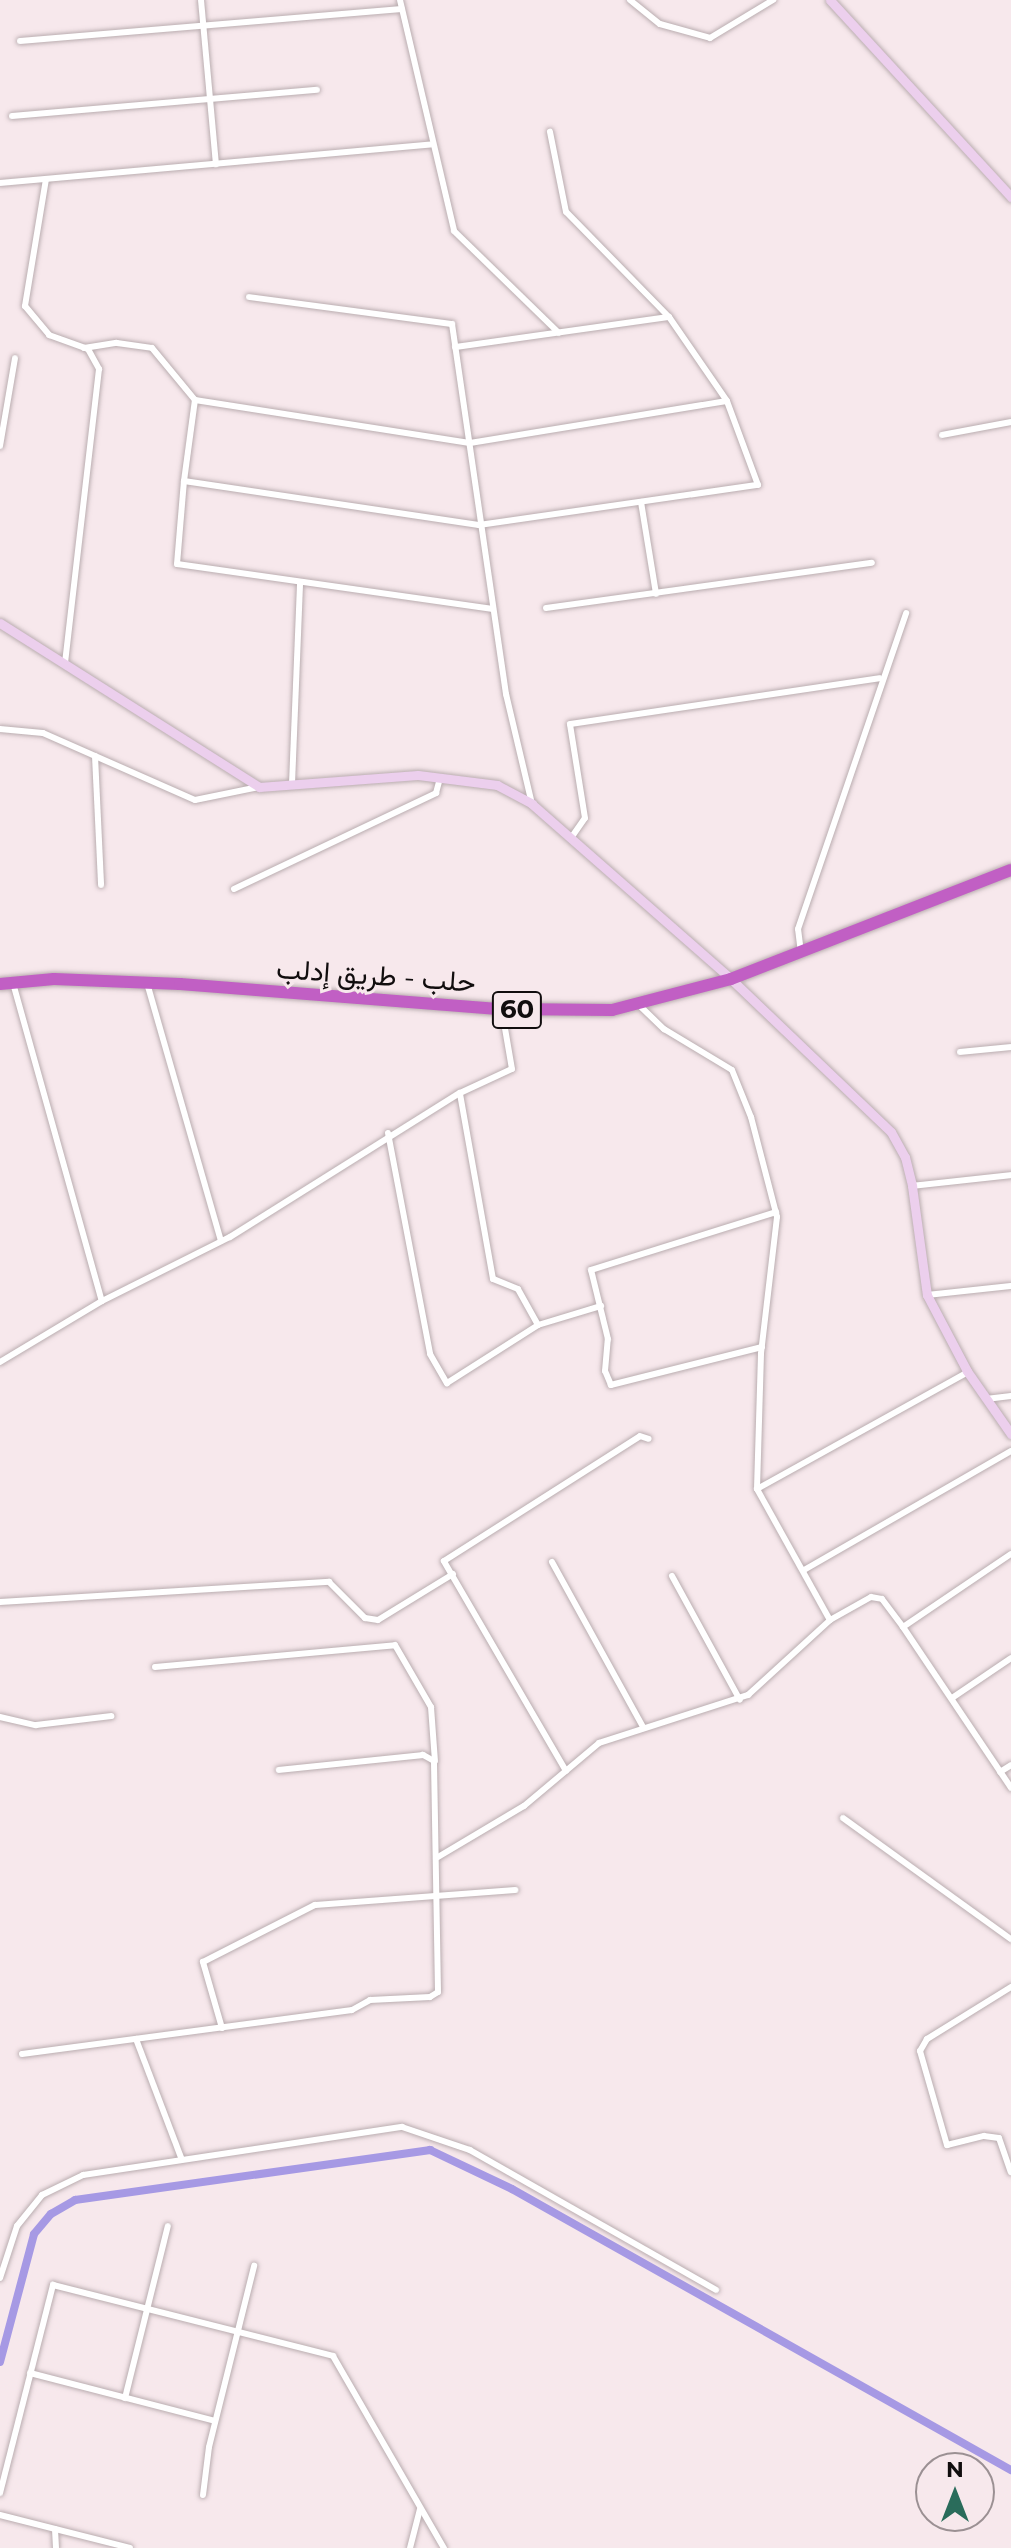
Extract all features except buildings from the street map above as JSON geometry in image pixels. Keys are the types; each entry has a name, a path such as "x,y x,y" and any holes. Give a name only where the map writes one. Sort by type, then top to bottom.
{"highway":[{"name":"حلب - طريق إدلب","path":"7,984 147,983 575,1013 639,1005 731,979 1011,870"}],"street":[{"path":"201,0 216,164"},
{"path":"400,0 430,145 454,231 559,333"},
{"path":"630,0 660,24 710,38 773,0"},
{"path":"830,0 1011,197"},
{"path":"20,41 402,9"},
{"path":"12,116 317,90"},
{"path":"184,481 479,525 758,485 727,401 669,317 566,212 550,132"},
{"path":"0,183 430,145"},
{"path":"46,179 25,306 49,335 84,348 98,360 99,369 65,662"},
{"path":"249,297 452,324 479,525 532,804"},
{"path":"455,347 669,317"},
{"path":"84,348 117,343 152,348 195,400 470,443 727,401"},
{"path":"0,446 15,358"},
{"path":"195,400 177,564 493,609"},
{"path":"942,435 1011,422"},
{"path":"641,502 656,594"},
{"path":"546,608 872,563"},
{"path":"292,784 300,582"},
{"path":"801,953 798,929 880,678 906,613"},
{"path":"0,623 259,787"},
{"path":"571,838 585,818 570,724 880,678"},
{"path":"0,729 43,733 195,800 259,787 292,784 440,778 497,785 532,804 731,979 891,1132 905,1157 912,1186 927,1295 968,1372 1011,1434"},
{"path":"95,756 101,885"},
{"path":"234,889 436,793 440,778"},
{"path":"147,983 221,1241"},
{"path":"7,984 102,1301"},
{"path":"639,1005 664,1029 718,1058 737,1076 776,1212 776,1252 762,1347 757,1489 830,1620"},
{"path":"0,1362 102,1301 221,1241 388,1133 460,1093 512,1069 501,1009"},
{"path":"960,1052 1011,1047"},
{"path":"460,1093 493,1279 518,1289 538,1325"},
{"path":"388,1133 430,1354 447,1383 538,1325 601,1306"},
{"path":"912,1186 1011,1175"},
{"path":"762,1347 611,1385 601,1306 591,1270 776,1212"},
{"path":"927,1295 1011,1286"},
{"path":"757,1489 968,1372"},
{"path":"986,1399 1011,1396"},
{"path":"566,1771 444,1561 640,1436 649,1439"},
{"path":"804,1570 1011,1451"},
{"path":"903,1627 1011,1554"},
{"path":"552,1562 643,1727"},
{"path":"0,1602 329,1582 365,1618 378,1620 453,1574"},
{"path":"672,1576 740,1700"},
{"path":"438,1857 524,1806 599,1743 643,1727 740,1700 830,1620 871,1597 882,1599 903,1627 1011,1788"},
{"path":"22,2054 352,2010 370,2000 430,1997 438,1992 441,1980 439,1895 431,1707 395,1645 155,1667"},
{"path":"952,1698 1011,1658"},
{"path":"0,1717 36,1725 111,1716"},
{"path":"279,1770 423,1755 434,1761 435,1772"},
{"path":"1000,1772 1011,1765"},
{"path":"843,1818 1011,1939"},
{"path":"222,2028 203,1962 315,1905 515,1890"},
{"path":"1011,1987 927,2039 920,2051 947,2145 984,2136 999,2138 1011,2172"},
{"path":"136,2039 182,2160"},
{"path":"0,2278 17,2226 42,2195 83,2175 402,2127 423,2130 470,2150 716,2290"},
{"path":"125,2398 168,2226"},
{"path":"203,2495 215,2421 254,2266"},
{"path":"0,2493 53,2285 333,2356 444,2548"},
{"path":"30,2373 215,2421"},
{"path":"410,2548 420,2507"},
{"path":"0,2515 130,2548"},
{"path":"55,2529 56,2548"}],"waterway":[{"path":"0,2362 34,2234 51,2214 75,2200 430,2150 512,2189 1011,2470"}]}
